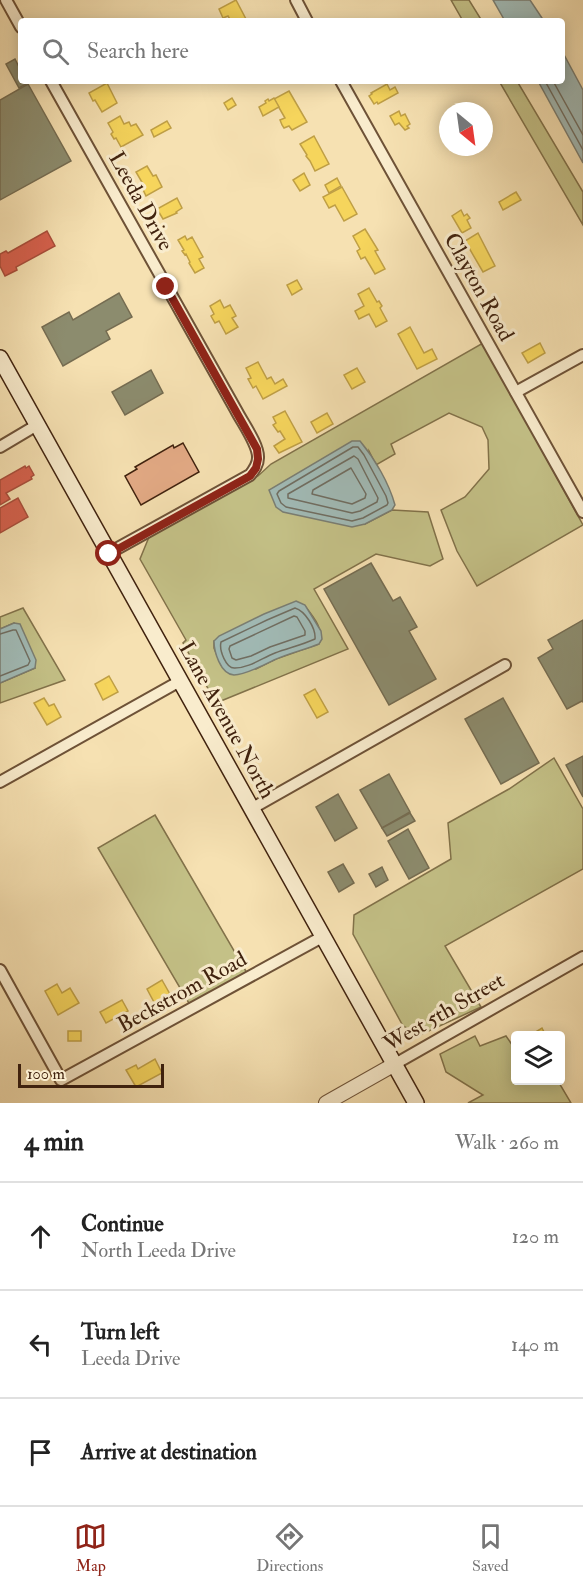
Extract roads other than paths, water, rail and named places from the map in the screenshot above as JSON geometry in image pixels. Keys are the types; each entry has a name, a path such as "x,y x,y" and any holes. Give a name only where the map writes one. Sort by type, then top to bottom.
{"main road":[{"name":"Lane Avenue North","path":"0,358 416,1103"}],"street":[{"path":"6,0 18,22"},
{"path":"296,0 305,18"},
{"name":"Leeda Drive","path":"53,84 257,449 256,468 250,476 109,554"},
{"name":"Clayton Road","path":"343,84 583,512"},
{"path":"516,392 583,355"},
{"path":"0,447 37,425"},
{"path":"251,809 505,665"},
{"path":"0,782 180,681"},
{"name":"Beckstrom Road","path":"0,970 62,1080 322,937"},
{"name":"West 5th Street","path":"326,1103 583,957"}],"water":[{"path":"493,0 530,0 542,18 503,18"},
{"path":"565,57 583,90 583,163 540,84 565,84"},
{"path":"352,441 360,441 381,472 395,505 392,510 365,524 352,527 283,512 276,507 269,490"},
{"path":"296,601 305,605 321,631 322,639 319,644 243,673 234,675 225,671 215,650 214,641 219,636"},
{"path":"14,623 20,624 36,660 35,668 0,683 0,629"}]}
